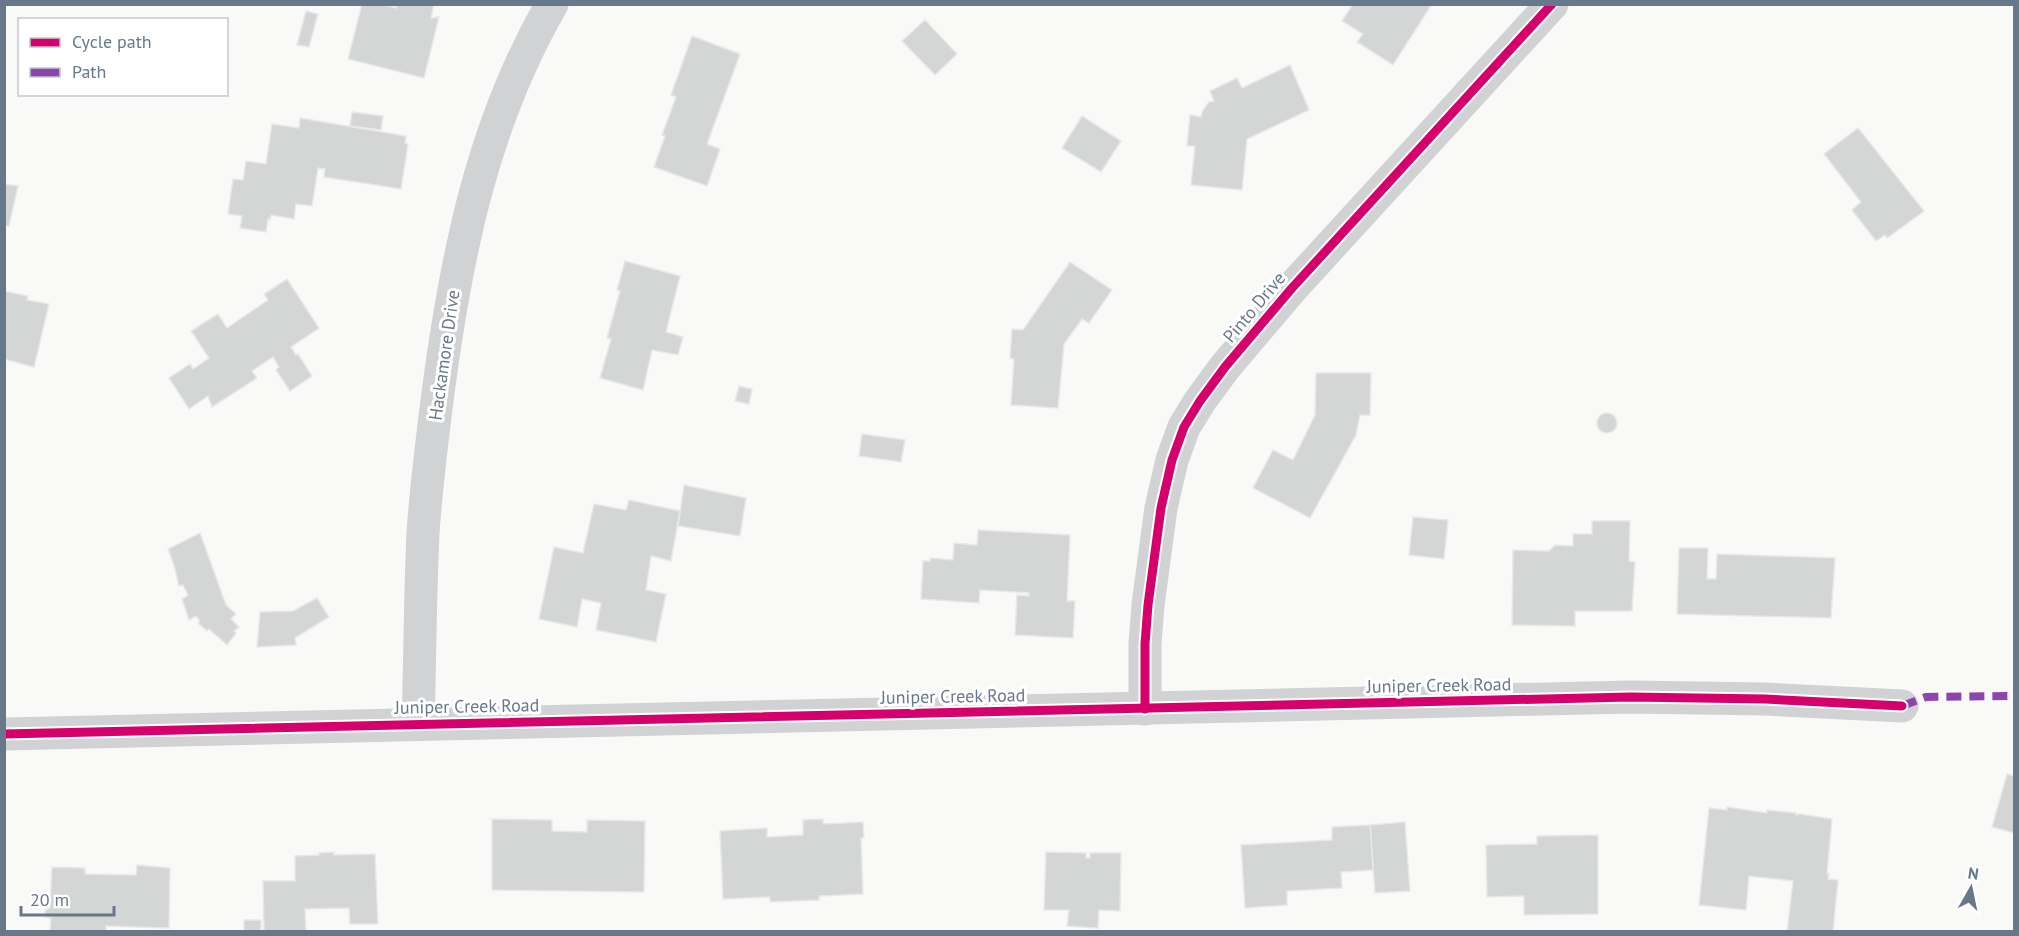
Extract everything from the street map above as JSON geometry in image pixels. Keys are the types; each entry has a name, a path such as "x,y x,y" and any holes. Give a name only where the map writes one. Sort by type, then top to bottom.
{"street":[{"name":"Hackamore Drive","path":"418,724 423,532 444,349 459,254 482,165 508,94 552,4"},
{"name":"Pinto Drive","path":"1145,709 1145,644 1148,604 1161,508 1172,460 1184,427 1219,376 1292,288 1552,4"},
{"name":"Juniper Creek Road","path":"4,734 1630,697 1765,699 1902,706"}],"building":[{"path":"362,4 382,4 396,8 397,4 434,4 431,18 439,17 424,78 348,59"},
{"path":"1353,4 1432,4 1393,65 1357,42 1363,34 1342,21"},
{"path":"306,11 318,14 309,47 297,45"},
{"path":"925,20 957,54 935,75 902,41"},
{"path":"692,36 740,54 707,144 720,149 707,186 654,167 665,136 662,135 676,97 671,95"},
{"path":"1290,65 1309,110 1247,139 1242,190 1191,185 1195,146 1187,146 1190,115 1201,117 1209,102 1214,101 1210,91 1237,78 1242,88"},
{"path":"352,112 383,116 381,130 350,126"},
{"path":"1082,116 1121,141 1101,172 1062,148"},
{"path":"300,118 406,136 405,143 408,144 401,189 324,177 325,169 318,168 312,206 296,204 294,219 271,215 266,232 240,228 242,216 228,214 233,179 243,180 246,161 266,164 272,124 299,128"},
{"path":"1858,128 1924,211 1887,238 1885,235 1876,241 1852,210 1861,202 1824,154"},
{"path":"4,184 18,186 9,226 4,225"},
{"path":"625,261 680,276 666,332 683,337 678,355 652,350 643,390 600,378 611,339 607,338 620,291 617,290"},
{"path":"1070,262 1112,290 1089,323 1082,319 1064,344 1058,408 1011,405 1014,359 1010,358 1012,329 1023,330"},
{"path":"287,279 319,328 291,347 312,376 290,391 276,370 279,367 273,357 252,371 257,378 212,407 208,396 189,409 169,378 190,364 193,369 209,358 191,331 218,314 227,328 268,300 264,294"},
{"path":"4,291 28,296 27,300 49,304 34,367 4,359"},
{"path":"1316,373 1371,373 1370,415 1360,415 1356,435 1310,518 1253,488 1273,450 1293,460 1315,415"},
{"path":"739,386 752,389 749,404 735,401"},
{"path":"1603,413 1611,413 1617,419 1617,427 1611,433 1603,433 1597,427 1597,419"},
{"path":"862,434 905,440 901,462 859,456"},
{"path":"684,485 746,498 740,536 678,526"},
{"path":"629,500 680,511 671,561 651,556 646,590 666,594 656,642 596,630 601,603 582,599 577,627 539,619 554,547 583,553 594,504 626,510"},
{"path":"1413,517 1448,520 1444,559 1409,555"},
{"path":"1592,521 1630,521 1629,561 1635,562 1632,611 1575,611 1575,626 1512,625 1513,550 1549,551 1555,545 1573,546 1573,534 1592,534"},
{"path":"978,530 1070,535 1067,601 1075,601 1073,638 1015,635 1017,595 1029,596 1029,593 980,590 979,603 921,599 923,561 930,561 930,558 953,560 954,543 977,545"},
{"path":"200,533 226,605 236,614 231,619 239,627 234,631 236,633 227,645 209,629 207,631 198,623 200,621 196,616 189,620 182,599 188,595 183,585 179,586 168,549"},
{"path":"1679,548 1708,548 1707,579 1716,579 1717,554 1835,558 1831,618 1677,614"},
{"path":"317,598 329,617 295,638 296,645 257,647 260,612 293,611"},
{"path":"2007,774 2014,776 2014,833 1992,827"},
{"path":"1727,807 1767,813 1767,810 1796,813 1796,815 1832,819 1827,874 1829,873 1828,879 1838,880 1833,932 1787,932 1793,881 1749,876 1746,910 1699,905 1709,808 1727,810"},
{"path":"492,819 552,820 552,831 587,832 587,820 645,821 644,892 492,890"},
{"path":"823,819 823,824 863,822 864,838 861,838 863,894 819,896 819,900 770,902 770,897 723,899 720,831 767,828 767,837 803,835 803,820"},
{"path":"1405,822 1410,891 1375,893 1370,825"},
{"path":"1370,825 1373,870 1341,872 1342,888 1287,891 1287,905 1245,908 1241,845 1332,840 1332,827"},
{"path":"1598,835 1598,914 1524,915 1524,896 1487,897 1486,845 1537,844 1537,836"},
{"path":"334,852 334,855 375,854 378,924 350,924 349,908 305,909 306,932 264,932 263,881 295,881 295,856"},
{"path":"1046,852 1086,853 1086,858 1090,858 1090,853 1121,853 1120,911 1099,910 1098,928 1067,926 1069,910 1044,910"},
{"path":"137,865 170,868 169,928 106,926 106,932 50,932 51,918 45,917 45,910 50,908 52,867 85,868 85,874 136,875"},
{"path":"244,920 261,920 261,932 244,932"}],"marked path":[{"path":"1902,706 1926,697 2014,696"}],"cycle path":[{"path":"1145,709 1145,644 1148,605 1161,508 1172,460 1184,427 1225,367 1292,288 1552,4"},
{"path":"4,734 1630,697 1765,699 1902,706"}]}
